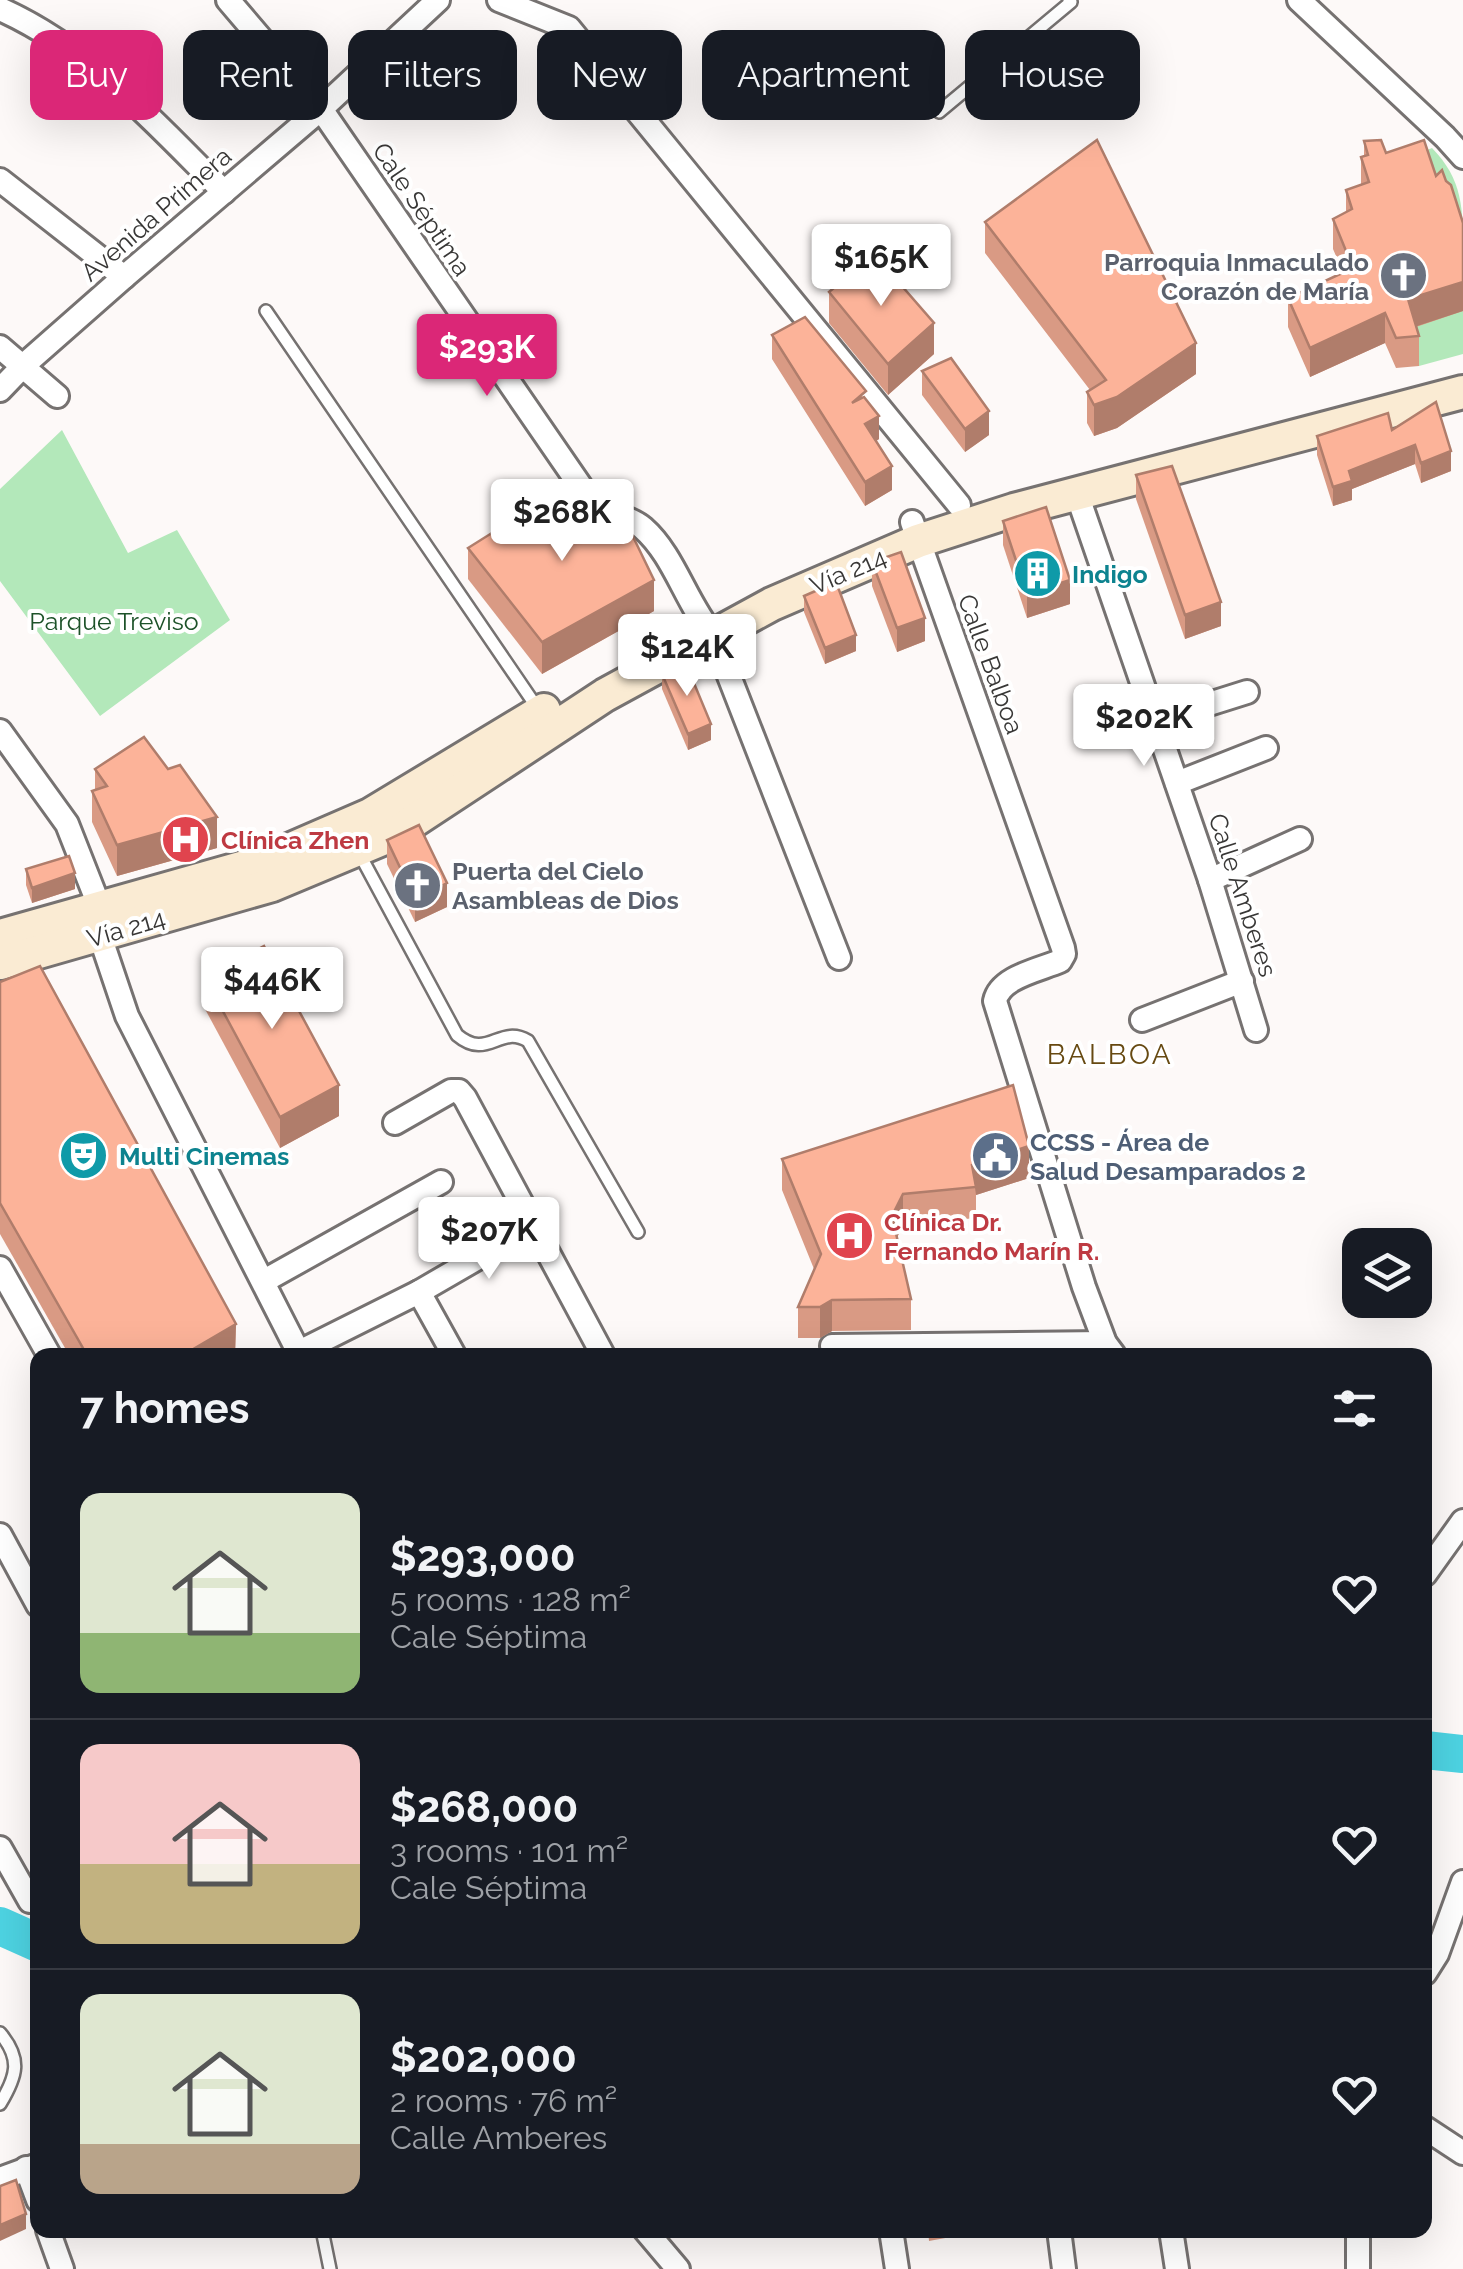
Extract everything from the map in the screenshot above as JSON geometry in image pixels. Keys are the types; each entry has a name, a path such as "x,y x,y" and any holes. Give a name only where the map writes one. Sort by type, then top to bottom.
{"main road":[{"name":"Vía 214","path":"0,964 259,863 370,815 540,712 706,627 772,604 915,532 959,505 1463,374"},
{"name":"Vía 214","path":"915,532 1077,494 1463,392"},
{"name":"Vía 214","path":"0,936 100,922 272,885 394,834 706,627"}],"street":[{"name":"Cale Séptima","path":"228,0 253,30"},
{"name":"Avenida Primera","path":"328,103 438,0"},
{"path":"498,0 570,28 959,505"},
{"path":"1299,0 1454,134 1463,158"},
{"path":"0,9 77,54 134,102 224,192"},
{"name":"Avenida Primera","path":"0,390 124,276 309,120"},
{"name":"Cale Séptima","path":"328,120 588,497 642,526 658,545 706,627 839,958"},
{"path":"0,180 124,276"},
{"path":"0,347 57,396"},
{"name":"Calle Amberes","path":"1077,494 1210,880 1256,1030"},
{"name":"Calle Balboa","path":"915,532 1063,948 1060,961 1004,984 994,1001 1084,1286 1109,1348"},
{"path":"1155,720 1247,692"},
{"path":"0,731 67,824 127,1016 297,1348"},
{"path":"1177,783 1266,748"},
{"path":"1210,880 1300,838"},
{"path":"1142,1020 1242,981"},
{"path":"394,1123 451,1091 459,1091 600,1348"},
{"path":"264,1282 442,1182"},
{"path":"312,1348 533,1226"},
{"path":"0,1268 45,1348"},
{"path":"419,1292 450,1348"},
{"path":"832,1346 1017,1348"},
{"path":"1432,1566 1461,1531"},
{"path":"0,1535 30,1590"},
{"path":"0,1848 30,1901"},
{"path":"1432,1962 1463,1882"},
{"path":"1432,2133 1463,2153"},
{"path":"0,2179 30,2167"},
{"path":"51,2238 62,2269"},
{"path":"652,2238 678,2269"},
{"path":"892,2238 897,2269"},
{"path":"1059,2238 1064,2269"},
{"path":"1171,2238 1177,2269"},
{"path":"1358,2238 1358,2269"}],"lane":[{"path":"945,107 1069,0"},
{"path":"266,311 540,712"},
{"path":"357,850 457,1035 468,1044 480,1046 510,1035 528,1041 638,1232"},
{"path":"0,2034 16,2061 0,2104"},
{"path":"324,2238 330,2269"}],"green space":[{"path":"1432,148 1450,172 1459,196 1463,253 1381,169"},
{"path":"1400,306 1463,311 1463,354 1419,366"},
{"name":"Parque Treviso","path":"62,430 128,553 177,530 230,620 100,716 0,581 0,489"}],"building":[{"path":"1097,140 1196,343 1117,397 1094,405 1087,392 1106,380 985,222"},
{"name":"Parroquia Inmaculado Corazón de María","path":"1381,140 1386,153 1424,140 1436,176 1442,170 1451,185 1463,223 1463,282 1408,299 1419,336 1396,338 1385,313 1310,348 1288,298 1353,268 1333,219 1352,209 1346,190 1369,182 1361,157 1368,155 1364,141"},
{"path":"874,254 934,323 888,364 829,292"},
{"path":"805,317 866,391 852,403 864,397 879,416 865,424 892,466 865,482 772,335"},
{"path":"951,358 989,411 965,429 922,371"},
{"path":"1436,402 1451,451 1421,463 1415,445 1349,471 1352,481 1333,487 1317,436 1388,413 1392,430"},
{"path":"1172,466 1221,602 1185,615 1136,475"},
{"path":"554,494 590,515 622,514 654,580 542,642 468,548"},
{"path":"1046,507 1070,580 1027,594 1003,521"},
{"path":"901,552 925,618 897,628 872,562"},
{"path":"836,582 856,635 825,648 804,596"},
{"path":"686,664 711,724 688,734 662,674"},
{"path":"144,737 168,769 180,765 217,817 117,845 92,791 107,786 95,769"},
{"path":"419,825 447,883 415,899 387,840"},
{"path":"69,856 75,873 32,888 26,869"},
{"path":"264,946 339,1085 280,1117 205,978"},
{"path":"40,966 236,1324 195,1348 83,1348 0,1203 0,982"},
{"name":"Clínica Dr. Fernando Marín R.","path":"1013,1085 1029,1146 972,1165 976,1187 903,1194 892,1216 911,1299 832,1300 820,1307 798,1307 821,1254 782,1159"},
{"path":"16,2180 26,2214 0,2225 0,2186"}],"waterway":[{"path":"1432,1751 1463,1754"},
{"path":"0,1926 30,1939"}],"place":[{"name":"Parroquia Inmaculado Corazón de María","path":"1404,276"},
{"name":"Indigo","path":"1037,574"},
{"name":"Clínica Zhen","path":"186,840"},
{"name":"Puerta del Cielo Asambleas de Dios","path":"417,885"},
{"name":"Multi Cinemas","path":"84,1156"},
{"name":"CCSS - Área de Salud Desamparados 2","path":"995,1156"},
{"name":"Clínica Dr. Fernando Marín R.","path":"849,1236"}],"district":[{"name":"BALBOA","path":"1110,1054"}]}
